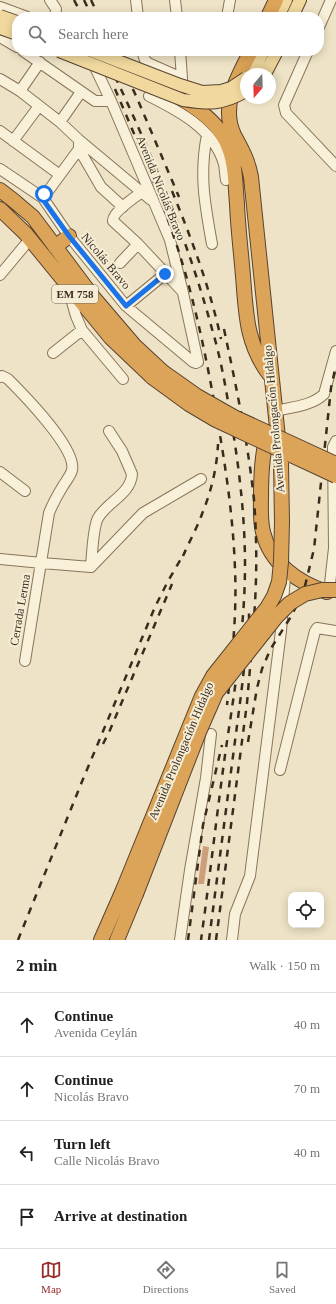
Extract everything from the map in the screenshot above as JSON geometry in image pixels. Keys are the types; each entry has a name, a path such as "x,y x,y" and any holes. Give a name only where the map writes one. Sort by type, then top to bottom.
{"highway":[{"path":"270,12 276,0"},
{"name":"Avenida Prolongación Hidalgo","path":"117,940 129,892 205,690 213,676 258,621 274,596 279,582 281,562 281,463 251,177 244,154 234,134 229,115 233,87 248,56"},
{"path":"180,105 197,109 216,127 226,141 234,166 238,228 248,329 254,349 271,376"},
{"name":"EM 758","path":"0,190 33,217 93,297 158,375 234,417 336,464"},
{"name":"EM 758","path":"0,209 30,239 112,338 158,375 189,404 216,420 336,476"},
{"path":"56,248 69,236"},
{"path":"275,411 267,434 263,457 261,485 261,519 263,534 269,549 279,564 286,570 312,586 334,592"},
{"name":"Avenida Prolongación Hidalgo","path":"101,940 129,892 216,693 277,616 290,603 304,594 322,590 334,592"}],"main road":[{"path":"280,12 286,0"},
{"path":"294,12 300,0"},
{"path":"3,11 12,18"},
{"path":"0,28 12,32"},
{"path":"70,56 180,105 218,103 240,95"},
{"path":"105,56 202,92 221,91 231,88 240,82"},
{"path":"255,68 261,56"},
{"path":"268,68 274,56"}],"street":[{"path":"50,0 56,9 56,12"},
{"path":"136,0 137,12"},
{"path":"175,0 176,12"},
{"path":"228,12 230,0"},
{"path":"324,16 331,0"},
{"path":"0,33 3,11"},
{"path":"0,37 12,44"},
{"name":"Avenida Nicolás Bravo","path":"89,56 111,101 170,240 198,360 196,363"},
{"path":"143,56 144,60 148,63 182,78"},
{"path":"180,56 182,78 180,105 188,117 207,136 219,153 224,164 226,180"},
{"path":"306,56 284,105 284,109 286,113 336,166"},
{"path":"20,91 36,57 95,101 111,101"},
{"path":"0,79 20,91 60,122 78,144 101,187 123,207"},
{"path":"60,122 81,92"},
{"path":"148,96 180,105"},
{"path":"13,141 39,106"},
{"path":"0,131 60,175"},
{"path":"207,136 202,170 203,194 212,244"},
{"path":"0,169 43,198 60,175 78,144"},
{"path":"78,144 153,201"},
{"path":"142,192 123,207 112,219 138,244 183,293"},
{"name":"Nicolás Bravo","path":"43,198 69,236 126,306 196,363"},
{"path":"0,275 30,239"},
{"path":"120,263 138,244"},
{"path":"126,306 165,274"},
{"path":"68,284 70,297 82,330 123,379"},
{"path":"53,353 82,330"},
{"path":"275,411 308,403 320,398 324,394 336,351"},
{"name":"Cerrada Lerma","path":"3,377 11,382 52,427 64,445 73,469 54,501 49,513 25,661"},
{"path":"91,567 97,519 122,494 132,478 132,474 122,451 109,431"},
{"path":"334,592 334,447 336,441"},
{"path":"0,472 25,491"},
{"path":"91,567 143,513 201,479"},
{"path":"0,558 91,567"},
{"path":"232,940 235,914 250,876 281,631 286,570"},
{"path":"280,770 315,631 317,628 322,628 336,631"},
{"path":"180,940 190,870 206,778 211,734"}],"building":[{"path":"203,846 209,847 204,884 198,884"}],"railway":[{"path":"74,0 80,12"},
{"path":"84,0 90,12"},
{"path":"91,0 97,12"},
{"path":"105,56 150,153 202,293 223,374 239,473 244,528 245,588 236,680 201,940"},
{"path":"117,56 179,197"},
{"path":"115,89 153,181 180,257 197,318 214,401 228,484 235,569 235,620 227,705"},
{"path":"172,191 200,264 212,301 221,339"},
{"path":"224,329 245,435 254,500 256,529 256,589 254,618"},
{"path":"248,742 257,688 262,669 270,650 303,594 314,549 331,388 336,365"},
{"path":"183,556 198,524 208,497 215,471 218,444"},
{"path":"18,940 155,607 185,552"},
{"path":"103,744 172,584"},
{"path":"209,940 241,695 249,625 249,609"},
{"path":"216,940 247,703 253,634"},
{"path":"188,940 203,825 222,745"}],"route":[{"path":"44,194 44,201 69,236 126,306 165,274"}]}
